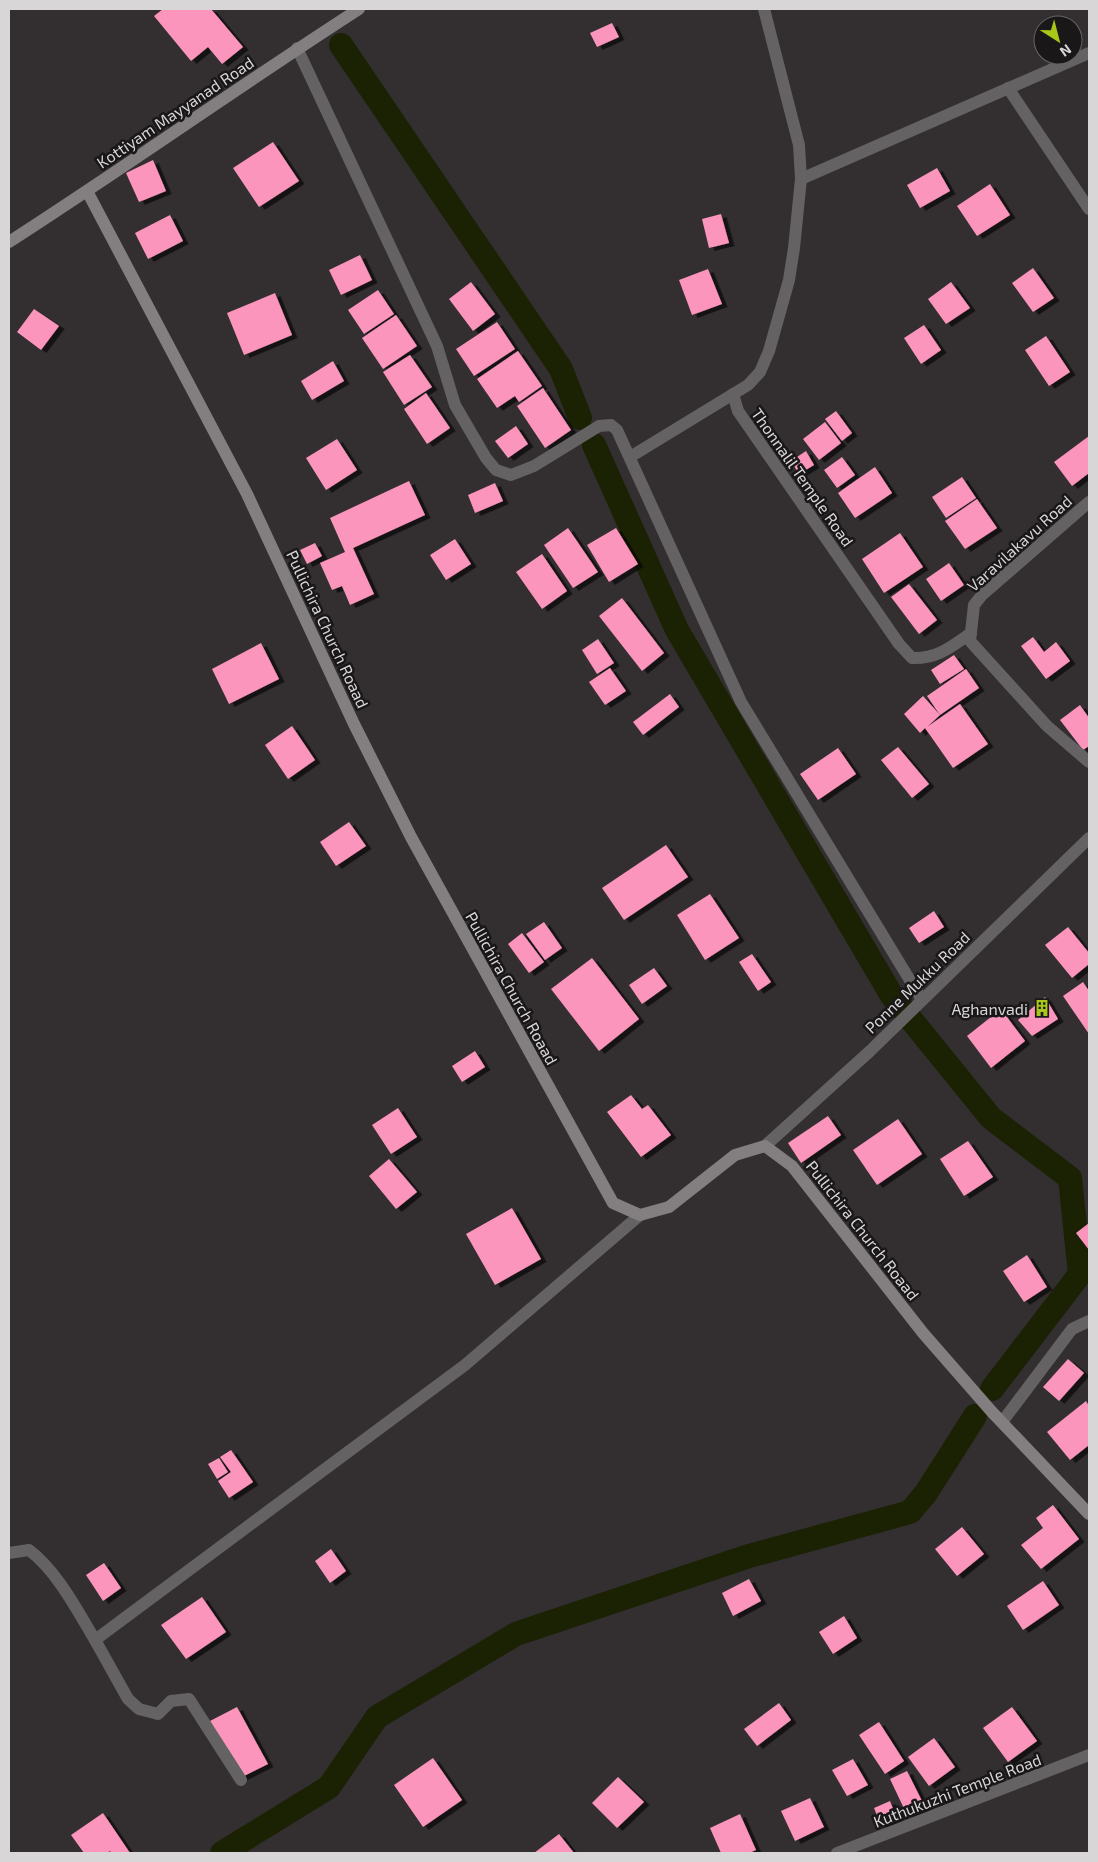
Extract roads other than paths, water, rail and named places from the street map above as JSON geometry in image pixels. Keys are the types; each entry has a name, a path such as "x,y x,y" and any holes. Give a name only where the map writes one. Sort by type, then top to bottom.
{"main road":[{"name":"Kottiyam Mayyanad Road","path":"9,242 351,11"},
{"name":"Pullichira Church Roaad","path":"87,191 247,494 354,724 411,837 613,1203 640,1215"},
{"name":"Pullichira Church Roaad","path":"765,1146 792,1166 923,1333 1002,1422 1089,1514"},
{"path":"640,1215 670,1207 735,1155 765,1146"}],"street":[{"name":"Thonnalil Temple Road","path":"764,9 799,145 801,179 789,280 769,351 760,372 748,386 733,394 738,411 900,644 912,658 927,659 970,637"},
{"path":"297,48 437,346 455,405 486,458 496,470 511,475 534,466 599,426 611,424 617,430 741,702 922,1000"},
{"path":"801,179 1089,53"},
{"path":"1008,88 1089,208"},
{"path":"630,457 733,394"},
{"name":"Varavilakavu Road","path":"970,637 974,605 982,595 1089,502"},
{"path":"970,637 1048,726 1089,762"},
{"name":"Ponne Mukku Road","path":"765,1146 869,1052 1089,838"},
{"path":"95,1640 465,1365 640,1215"},
{"path":"1002,1422 1072,1329 1089,1321"},
{"path":"9,1553 29,1550 40,1558 74,1604 128,1699 140,1709 158,1714 171,1701 189,1698 241,1780"},
{"name":"Kuthukuzhi Temple Road","path":"837,1853 1089,1756"}],"waterway":[{"path":"341,45 561,369 580,418"},
{"path":"594,445 677,630 892,996 991,1118 1070,1178 1080,1274 992,1389"},
{"path":"222,1853 329,1787 377,1717 516,1634 749,1556 910,1512 926,1493 975,1416"}],"place":[{"name":"Aghanvadi","path":"1042,1008"}]}
